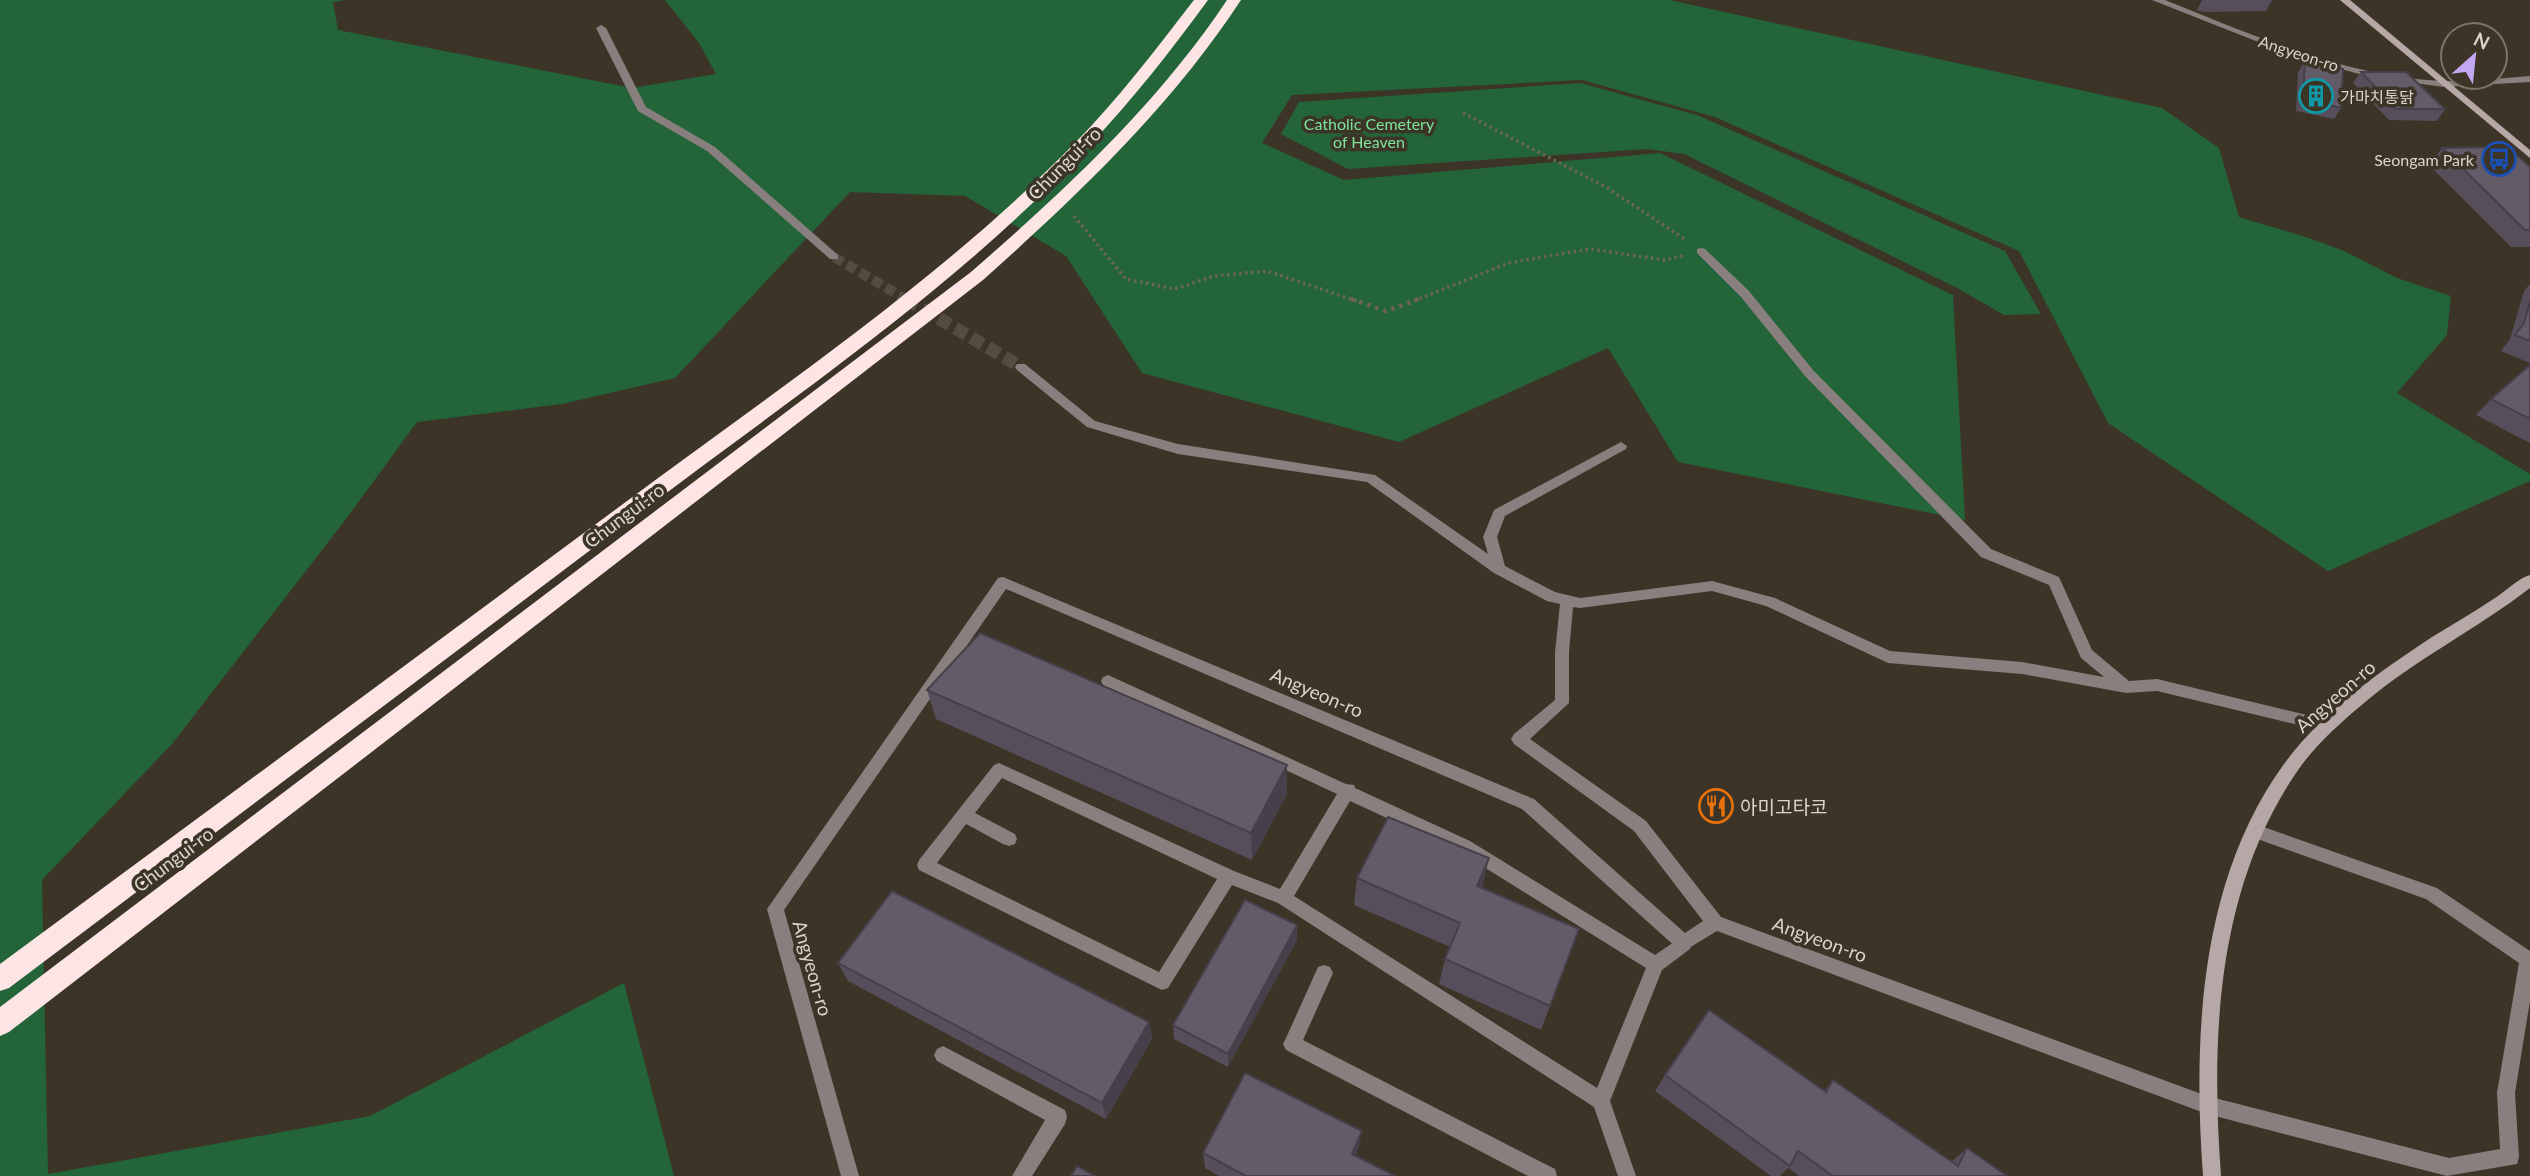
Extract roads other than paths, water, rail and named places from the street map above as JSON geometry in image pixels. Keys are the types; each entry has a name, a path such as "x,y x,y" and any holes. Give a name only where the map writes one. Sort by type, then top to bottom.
{"highway":[{"name":"Chungui-ro","path":"0,979 749,421 955,262 1038,190 1106,120 1144,76 1201,0"},
{"name":"Chungui-ro","path":"0,1023 977,276 1061,202 1178,79 1234,0"}],"main road":[{"path":"2345,0 2439,78"},
{"path":"2454,91 2530,155"},
{"name":"Angyeon-ro","path":"2212,1176 2207,1105 2210,1017 2222,937 2238,873 2255,831 2297,760 2328,726 2410,659 2530,580"}],"street":[{"name":"Angyeon-ro","path":"2157,0 2304,58 2364,72 2439,83"},
{"path":"601,28 642,110 712,149 834,257"},
{"name":"Angyeon-ro","path":"2509,80 2530,79"},
{"path":"1701,251 1745,294 1809,373 1986,553 2054,581 2086,654 2126,687"},
{"path":"1021,366 1091,424 1178,449 1370,478 1499,569 1552,597 1580,603 1712,586 1770,602 1888,657 2022,668 2126,687 2157,685 2328,726"},
{"path":"1499,569 1490,537 1499,513 1621,446"},
{"name":"Angyeon-ro","path":"850,1176 775,909 1003,582 1528,804 1684,943"},
{"path":"1567,600 1562,652 1562,703 1518,739 1640,826 1715,923 1656,965 1601,1101"},
{"path":"1108,681 1464,846 1656,965"},
{"path":"1228,876 1162,982 925,865 999,770 1228,876 1284,898 1601,1101 1627,1176"},
{"path":"1284,898 1348,790"},
{"path":"965,816 1009,839"},
{"path":"2207,1105 2449,1167 2510,1157 2506,1093 2529,961 2431,893 2255,831"},
{"name":"Angyeon-ro","path":"1715,923 2207,1105"},
{"path":"1324,973 1292,1044 1548,1176"},
{"path":"943,1055 1058,1117 1021,1176"}],"tunnel":[{"path":"834,257 909,301"},
{"path":"906,299 1021,367"}],"place":[{"name":"가마치통닭","path":"2316,96"},
{"name":"Seongam Park","path":"2499,159"},
{"name":"아미고타코","path":"1716,806"}],"park label":[{"name":"Catholic Cemetery of Heaven","path":"1369,132"}]}
